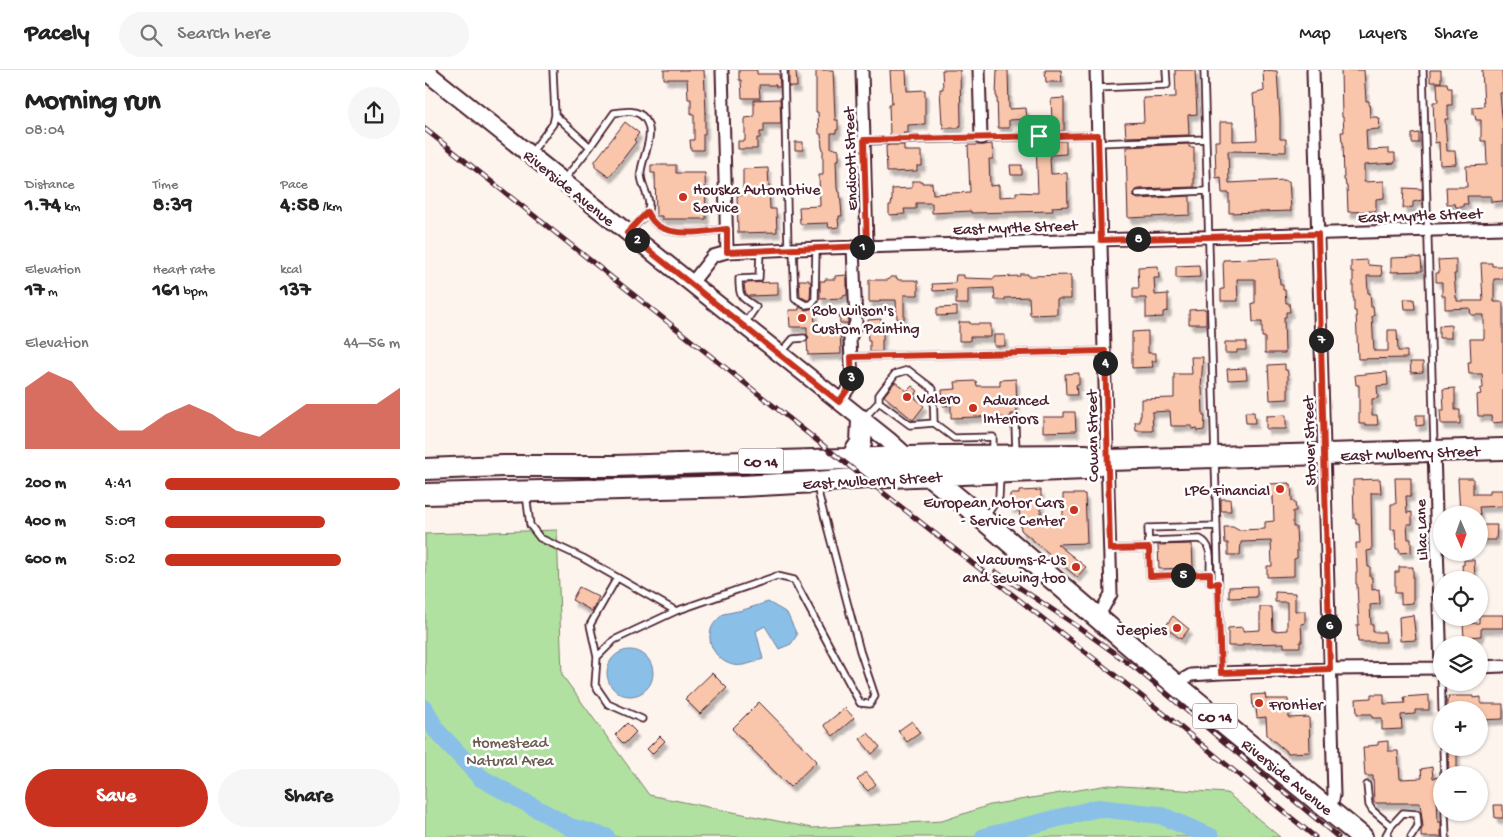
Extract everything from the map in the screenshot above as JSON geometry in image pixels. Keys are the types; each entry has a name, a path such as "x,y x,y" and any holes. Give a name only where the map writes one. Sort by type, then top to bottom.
{"highway":[{"path":"851,458 861,443 862,420"},
{"name":"East Mulberry Street","path":"425,469 503,466 614,466 907,457 954,448 996,464 1086,469 1108,460"},
{"name":"East Mulberry Street","path":"425,494 817,482 929,476 996,464 1016,456 1086,455 1108,460 1503,449"},
{"name":"Riverside Avenue","path":"907,457 984,520 1175,684 1362,837"}],"main road":[{"name":"Riverside Avenue","path":"425,71 743,326 889,440 907,457"}],"street":[{"path":"721,70 727,252"},
{"name":"Endicott Street","path":"862,70 867,246"},
{"path":"979,70 981,138"},
{"name":"Cowan Street","path":"1096,70 1111,594 1098,618"},
{"name":"Stover Street","path":"1313,70 1334,795 1330,810"},
{"name":"East Myrtle Street","path":"691,284 713,256 727,252 867,246 1503,228"},
{"path":"839,402 852,383 850,339 856,322 853,247"},
{"name":"Lilac Lane","path":"1435,451 1440,636"},
{"path":"1488,667 1503,666"},
{"path":"1175,684 1191,675 1221,673 1433,668"}],"lane":[{"path":"529,154 553,124 555,115 553,70"},
{"path":"784,70 791,249 795,298 806,305 812,304 815,299 815,248"},
{"path":"1096,88 1167,85 1166,70"},
{"path":"1204,70 1221,673"},
{"path":"1423,70 1435,451"},
{"path":"563,181 590,147 613,112 637,112 650,127 641,172 642,183 649,204 647,212 627,233"},
{"path":"555,115 590,147"},
{"path":"864,140 981,138 1205,139"},
{"path":"1138,194 1207,191"},
{"path":"647,212 651,220 659,227 673,231 727,229"},
{"path":"743,326 756,307 742,298 739,292 739,279 759,278 760,250"},
{"path":"779,354 793,339 804,338"},
{"path":"851,357 1105,351"},
{"path":"862,420 879,402 879,394 895,374 908,370 933,389 934,422 954,448"},
{"path":"879,402 910,425 934,422"},
{"path":"1015,425 1016,456"},
{"path":"984,520 999,497 996,464"},
{"path":"597,657 614,640 677,611 777,576 794,580 860,703 870,704 875,696 860,651 819,496 817,482"},
{"path":"526,491 530,525 540,538 583,558 677,611"},
{"path":"1210,574 1150,576 1148,528 1217,526"},
{"path":"1110,549 1200,539 1203,540 1209,549 1210,584 1218,583"},
{"path":"617,578 590,624 597,657 595,685 608,704 642,719"},
{"path":"1367,784 1369,805 1372,810 1391,826"},
{"path":"1388,837 1386,835 1391,826 1403,813 1417,814 1418,826 1411,837"},
{"path":"1445,821 1446,837"}],"green space":[{"name":"Homestead Natural Area","path":"557,530 562,675 649,795 812,828 942,821 990,805 1108,785 1227,793 1280,837 425,837 425,534"}],"water":[{"path":"768,602 787,613 797,635 791,644 779,649 765,626 756,631 763,659 746,665 736,665 729,664 718,656 713,650 710,637 714,623 723,614"},
{"path":"630,650 643,654 649,660 653,673 649,686 643,692 630,696 617,692 611,686 607,673 611,660 617,654"}],"building":[{"path":"664,70 704,70 706,113 703,150 691,150 690,140 694,140 694,114 691,114 691,99 688,99 687,79 664,79"},
{"path":"739,70 757,70 757,74 779,74 780,87 776,87 776,85 759,85 760,98 742,98"},
{"path":"789,70 796,70 797,87 789,87"},
{"path":"816,70 833,70 835,120 838,120 838,130 836,130 836,133 831,133 831,148 839,150 839,160 836,160 837,188 838,192 840,192 842,216 839,216 838,219 839,227 829,228 828,223 800,224 799,207 820,206 819,175 823,175 823,148 821,134 819,134 818,112 816,112"},
{"path":"890,70 906,70 907,91 925,90 925,124 908,125 908,133 903,133 904,135 890,136 889,104 892,104"},
{"path":"942,70 960,70 961,126 959,128 943,128 940,89 943,89"},
{"path":"997,70 1008,70 1009,109 1026,108 1027,119 1009,120 1009,128 998,128"},
{"path":"1045,70 1061,70 1062,82 1046,82"},
{"path":"1175,70 1195,70 1197,114 1188,115 1189,135 1126,137 1125,123 1144,122 1143,98 1176,97"},
{"path":"1263,70 1277,71 1280,139 1286,139 1286,152 1228,151 1229,183 1289,181 1291,211 1229,213 1229,193 1222,193 1221,177 1216,178 1215,141 1220,141 1220,122 1233,122 1233,141 1257,140 1253,94 1264,91"},
{"path":"1341,70 1364,70 1366,101 1369,101 1370,117 1380,118 1379,129 1366,130 1367,150 1389,149 1389,153 1395,153 1395,163 1364,165 1364,182 1384,181 1384,198 1376,199 1376,211 1348,212 1341,132 1344,132"},
{"path":"1430,70 1441,70 1441,82 1430,82"},
{"path":"1482,70 1502,70 1503,93 1500,93 1503,128 1503,201 1491,202 1491,196 1467,196 1468,204 1463,204 1463,207 1456,207 1455,204 1447,204 1446,187 1467,187 1466,166 1487,165 1486,141 1481,141 1481,120 1476,120 1475,115 1473,115 1473,107 1484,106"},
{"path":"1437,83 1447,83 1448,88 1452,88 1452,105 1448,105 1448,119 1445,119 1447,151 1455,151 1456,164 1440,165 1439,142 1435,143 1433,102 1438,102"},
{"path":"1064,98 1064,131 1033,132 1033,126 1048,126 1048,121 1052,121 1051,99"},
{"path":"780,99 781,124 764,124 764,132 760,132 760,138 757,138 757,149 738,149 738,141 745,141 745,118 754,117 754,100"},
{"path":"625,122 639,133 634,140 636,142 609,177 595,167 595,161"},
{"path":"1419,133 1419,143 1412,143 1412,134"},
{"path":"1034,141 1066,141 1066,154 1051,155 1050,159 1051,174 1067,173 1068,206 1052,207 1053,211 932,213 932,203 916,203 916,209 904,209 905,214 889,215 892,189 912,188 912,181 932,183 933,194 970,192 968,145 992,144 993,159 989,159 990,186 999,185 999,197 1016,196 1016,192 1038,193 1036,145 1034,145"},
{"path":"795,142 803,142 803,150 795,150"},
{"path":"1189,144 1189,147 1194,147 1194,187 1138,189 1133,194 1138,199 1190,196 1190,215 1128,218 1126,147"},
{"path":"904,145 904,151 922,151 922,166 917,166 917,171 887,172 886,146"},
{"path":"651,165 676,165 676,173 705,173 706,219 662,219 662,216 656,216 655,173 651,173"},
{"path":"1010,165 1022,165 1022,175 1011,175"},
{"path":"768,168 770,209 776,209 777,232 738,233 737,196 743,195 743,169"},
{"path":"1404,188 1422,189 1422,200 1413,202 1413,207 1403,208"},
{"path":"1278,258 1280,285 1283,285 1283,290 1285,290 1286,303 1289,303 1290,312 1286,312 1286,317 1284,317 1285,353 1265,353 1265,337 1262,337 1262,322 1253,322 1252,303 1255,303 1255,279 1237,279 1238,301 1221,301 1221,289 1224,289 1223,260"},
{"path":"1391,258 1421,258 1422,271 1391,272"},
{"path":"1456,259 1456,274 1454,274 1457,301 1483,301 1481,263 1503,266 1503,279 1494,279 1494,302 1503,302 1503,422 1492,423 1491,416 1478,416 1477,395 1481,394 1480,389 1483,388 1482,374 1469,374 1468,362 1471,362 1470,339 1484,339 1484,315 1471,315 1470,308 1445,309 1445,296 1442,296 1442,282 1436,282 1436,273 1439,273 1438,260"},
{"path":"1367,260 1368,265 1381,266 1382,276 1367,276 1368,293 1370,293 1374,316 1372,316 1374,351 1388,351 1388,330 1397,330 1398,351 1407,351 1407,358 1358,359 1351,261"},
{"path":"1199,265 1200,277 1176,278 1176,266"},
{"path":"1158,266 1159,278 1154,278 1155,295 1168,294 1168,311 1163,312 1163,317 1146,318 1146,298 1133,298 1133,288 1139,288 1138,267"},
{"path":"1020,274 1028,274 1028,276 1071,275 1071,299 1057,299 1057,314 1030,315 1029,297 995,300 994,288 968,289 968,304 956,304 955,290 933,291 932,284 955,283 956,275 964,275 964,278 994,279 994,277 1020,276"},
{"path":"847,275 847,295 843,296 843,298 820,299 820,281 835,279 835,276"},
{"path":"890,277 897,277 899,280 918,281 918,295 904,295 904,319 897,319 896,300 869,302 869,280 887,280"},
{"path":"799,280 809,280 811,282 809,300 800,296"},
{"path":"778,282 778,295 749,296 745,292 744,283"},
{"path":"1404,299 1414,299 1415,309 1405,309"},
{"path":"799,307 806,310 814,308 815,327 840,326 841,354 808,355 807,341 809,338 807,327 790,327 789,310 799,310"},
{"path":"957,307 957,315 937,316 937,308"},
{"path":"1206,309 1206,324 1189,324 1189,310"},
{"path":"839,312 848,312 848,323 840,323"},
{"path":"881,319 881,323 883,323 882,352 870,352 868,320"},
{"path":"959,322 991,324 991,337 970,337 970,341 959,341"},
{"path":"1451,325 1451,338 1439,338 1439,326"},
{"path":"1148,331 1148,353 1156,353 1156,361 1152,361 1153,367 1132,368 1132,332"},
{"path":"994,335 1005,335 1005,346 994,346"},
{"path":"1225,342 1246,342 1246,350 1237,350 1237,353 1225,353"},
{"path":"1191,357 1203,357 1201,388 1203,416 1205,416 1204,430 1197,431 1197,428 1192,429 1192,426 1171,426 1170,411 1152,412 1153,431 1136,431 1135,422 1140,422 1141,416 1141,399 1174,398 1174,374 1192,374"},
{"path":"1410,362 1423,362 1423,372 1411,373"},
{"path":"1285,364 1285,370 1287,370 1288,374 1288,399 1270,400 1268,365"},
{"path":"1246,368 1247,379 1228,380 1227,369"},
{"path":"1387,372 1388,385 1377,386 1378,398 1372,399 1372,415 1377,415 1378,425 1359,424 1359,385 1356,385 1355,375"},
{"path":"1079,373 1079,385 1076,385 1077,395 1066,395 1065,374"},
{"name":"Advanced Interiors","path":"1016,379 1017,414 1011,414 1011,417 951,418 951,405 943,406 942,390 956,389 955,382 976,381 977,386 1000,386 1000,380"},
{"path":"895,382 907,391 912,386 918,391 913,396 924,406 913,420 884,396"},
{"path":"1455,388 1455,410 1460,410 1460,424 1441,424 1440,410 1444,410 1443,389"},
{"path":"1064,412 1075,412 1076,431 1043,432 1043,417 1064,417"},
{"path":"1245,412 1254,412 1255,423 1246,423"},
{"path":"1286,415 1286,429 1266,429 1266,416"},
{"path":"1416,415 1424,415 1424,425 1416,426"},
{"path":"1395,478 1411,478 1411,496 1406,496 1407,513 1412,512 1412,524 1407,524 1408,539 1411,539 1411,552 1400,553 1399,549 1396,549 1395,529 1391,530 1391,504 1396,504"},
{"path":"1458,478 1473,478 1473,494 1490,494 1490,490 1502,490 1503,506 1460,506"},
{"path":"1380,479 1381,493 1371,493 1372,550 1367,551 1368,567 1370,567 1370,577 1372,577 1372,590 1379,589 1380,604 1370,605 1371,625 1373,625 1373,632 1385,632 1386,642 1358,642 1356,543 1360,543 1359,524 1356,524 1356,519 1354,519 1353,480"},
{"path":"1269,484 1291,484 1292,501 1295,503 1296,511 1293,511 1293,527 1296,527 1297,549 1297,558 1294,559 1294,576 1267,577 1267,566 1272,566 1271,541 1241,542 1240,555 1228,555 1228,543 1225,543 1224,527 1233,527 1238,530 1265,529 1265,522 1274,521 1273,496 1269,493"},
{"path":"1041,490 1041,520 1063,519 1063,494 1085,494 1087,543 1057,544 1086,567 1077,577 1021,530 1019,507 1010,508 1010,494 1019,494 1019,491"},
{"path":"1221,499 1230,499 1231,511 1221,511"},
{"path":"1488,525 1497,525 1496,540 1488,540"},
{"path":"1192,544 1193,568 1159,569 1158,545"},
{"path":"1464,561 1474,561 1475,571 1462,571 1462,565 1464,565"},
{"path":"1399,567 1413,567 1413,603 1401,604 1401,593 1395,593 1395,572 1399,572"},
{"path":"1257,586 1257,597 1229,598 1229,587"},
{"path":"579,587 599,597 592,611 572,600"},
{"path":"1275,592 1295,593 1295,611 1305,611 1305,623 1301,624 1302,642 1300,642 1300,647 1284,647 1284,643 1228,646 1228,628 1243,627 1243,631 1260,630 1260,607 1272,607 1273,631 1287,630 1287,602 1275,602"},
{"path":"1413,615 1416,640 1400,641 1399,617"},
{"path":"1488,615 1503,615 1503,628 1481,628 1481,636 1464,636 1463,626 1488,626"},
{"name":"Jeepies","path":"1173,616 1189,629 1181,639 1165,627"},
{"path":"712,673 727,688 700,714 685,699"},
{"path":"1265,694 1266,699 1288,699 1289,718 1309,717 1310,752 1288,753 1267,735 1266,717 1257,718 1256,707 1253,708 1252,695"},
{"path":"1371,694 1384,694 1384,704 1405,703 1404,697 1429,695 1429,710 1415,710 1415,714 1401,715 1402,729 1382,730 1382,718 1372,718 1372,714 1357,714 1356,699 1371,698"},
{"path":"1448,696 1473,696 1473,698 1481,697 1481,701 1447,701 1449,699"},
{"path":"759,702 817,761 790,787 732,729"},
{"path":"1488,704 1503,704 1503,719 1488,720"},
{"path":"845,708 854,718 833,736 824,725"},
{"path":"912,721 920,733 907,742 898,731"},
{"path":"627,723 636,732 624,744 615,735"},
{"path":"868,733 880,747 872,754 860,739"},
{"path":"660,736 665,741 652,754 647,749"},
{"path":"1388,741 1388,751 1398,751 1400,779 1422,778 1421,769 1432,767 1433,821 1441,822 1441,837 1421,837 1423,826 1420,803 1374,803 1373,776 1365,776 1363,748 1378,745 1378,742"},
{"path":"1448,756 1457,756 1457,766 1449,766"},
{"path":"866,772 876,784 868,791 857,780"},
{"path":"1494,805 1503,805 1503,818 1495,818"}],"waterway":[{"path":"425,709 436,730 481,778 570,827 606,837"},
{"path":"984,837 1098,808 1160,815 1211,837"}],"railway":[{"path":"425,129 1168,717 1315,837"},
{"path":"996,572 1077,626 1138,670 1338,837"}],"place":[{"name":"Houska Automotive Service","path":"683,197"},
{"name":"Rob Wilson's Custom Painting","path":"802,318"},
{"name":"Valero","path":"907,397"},
{"name":"Advanced Interiors","path":"973,408"},
{"name":"LPG Financial","path":"1280,489"},
{"name":"European Motor Cars - Service Center","path":"1074,510"},
{"name":"Vacuums-R-Us and sewing too","path":"1076,567"},
{"name":"Jeepies","path":"1177,628"},
{"name":"Frontier","path":"1259,703"}],"route":[{"path":"1098,135 1101,240 1318,234 1330,669 1221,673 1218,583 1210,584 1210,574 1150,576 1149,548 1110,549 1105,351 851,357 852,383 839,402 627,233 647,212 651,220 659,227 673,231 727,229 727,252 867,246 864,140 1039,136 1098,135"}]}
